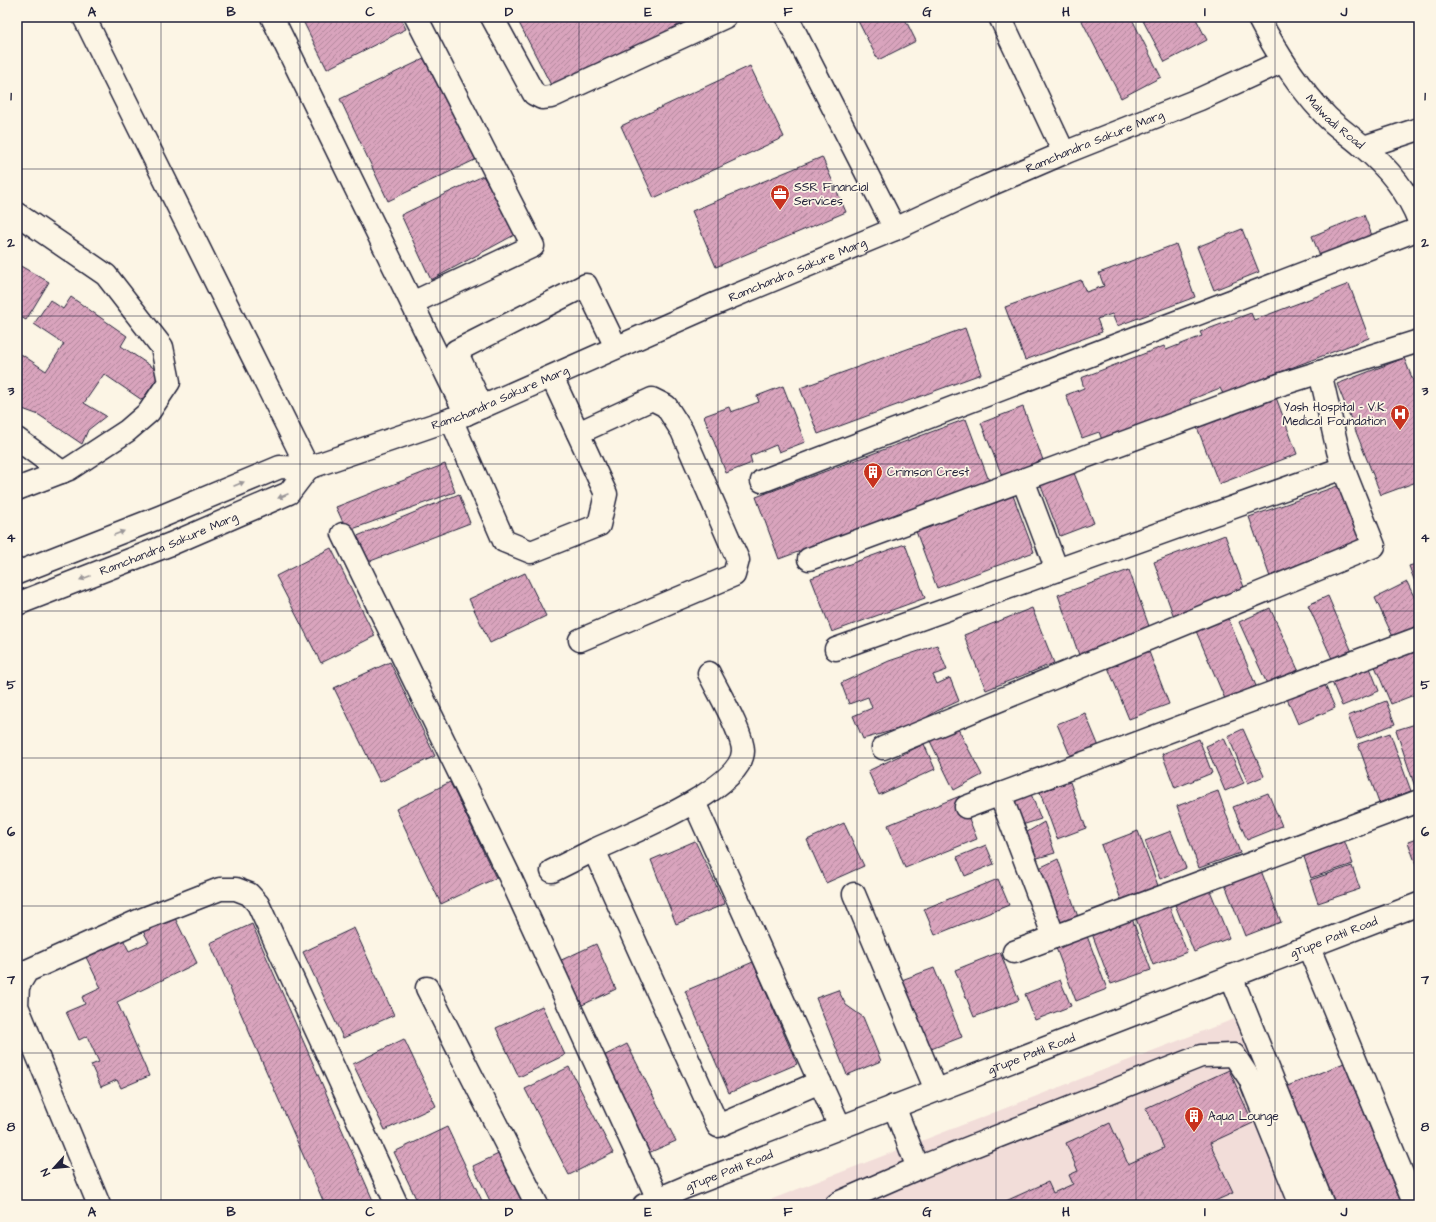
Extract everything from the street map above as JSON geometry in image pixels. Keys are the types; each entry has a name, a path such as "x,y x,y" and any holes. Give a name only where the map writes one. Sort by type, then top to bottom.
{"street":[{"path":"84,17 308,468"},
{"path":"272,17 466,413"},
{"path":"412,303 533,246 416,17"},
{"path":"492,17 534,94 542,98 551,97 725,17"},
{"path":"787,17 895,229"},
{"path":"1000,17 1064,153"},
{"name":"Malwadi Road","path":"1258,17 1283,61 1300,87 1328,118 1364,147 1399,184 1419,221"},
{"name":"Ramchandra Sakure Marg","path":"17,572 160,517 280,467 308,468 466,413 552,377 616,347 895,229 1064,153 1200,100 1283,61"},
{"path":"1364,147 1419,129"},
{"path":"17,214 106,275 162,347 169,382 149,412 127,431 69,469 17,489"},
{"path":"762,481 1419,229"},
{"path":"552,377 606,494 599,525 530,552 504,541 466,413 456,351 586,285 616,347"},
{"path":"809,559 1282,384 1419,341"},
{"path":"883,748 1374,546 1343,468 1320,372"},
{"path":"578,433 652,399 666,406 682,430 738,560 734,575 580,640"},
{"path":"17,439 62,472"},
{"name":"Ramchandra Sakure Marg","path":"17,604 171,544 289,494 308,468"},
{"path":"836,649 1343,468"},
{"path":"1023,480 1057,570"},
{"path":"160,517 171,544"},
{"path":"343,534 510,877 651,1202"},
{"path":"966,807 1419,638"},
{"path":"552,871 694,802 726,781 738,766 743,752 740,738 709,673"},
{"path":"1000,794 1054,937"},
{"path":"1014,952 1419,801"},
{"path":"694,802 840,1127"},
{"path":"594,850 718,1126 820,1082"},
{"path":"99,1205 17,1006 18,986 27,971 138,921 220,889 236,889 249,894 258,904 397,1205"},
{"path":"854,894 936,1090"},
{"name":"gTupe Patil Road","path":"651,1202 840,1127 1231,976 1312,956 1419,904"},
{"path":"1312,956 1414,1205"},
{"path":"1231,976 1323,1205"},
{"path":"427,988 536,1205"},
{"path":"836,1205 918,1168 1201,1056 1234,1055 1250,1079 1301,1205"},
{"path":"894,1106 918,1168"}],"shaded area":[{"path":"1234,1019 1314,1205 757,1205"}],"building":[{"path":"301,17 400,17 406,29 327,69"},
{"path":"516,17 707,17 554,91"},
{"path":"856,17 904,17 916,41 878,60"},
{"path":"1080,17 1131,17 1161,77 1121,98"},
{"path":"1141,17 1195,17 1207,40 1165,62"},
{"path":"432,55 481,157 388,201 340,99"},
{"path":"750,66 784,137 654,198 621,126"},
{"path":"822,157 846,212 716,267 692,211"},
{"path":"483,176 518,233 431,280 401,215"},
{"path":"1364,215 1373,238 1321,259 1312,236"},
{"path":"1242,229 1259,272 1214,290 1197,247"},
{"path":"1176,244 1195,297 1117,326 1112,314 1097,319 1102,332 1025,360 1005,307 1081,280 1086,292 1104,286 1099,273"},
{"path":"17,264 49,282 26,320 17,315"},
{"path":"1349,284 1369,338 1223,394 1220,388 1190,400 1192,406 1102,440 1099,432 1082,438 1066,395 1084,388 1081,378 1164,346 1166,350 1202,336 1200,332 1251,313 1254,320"},
{"path":"71,297 127,336 121,346 161,373 142,400 104,374 84,403 106,416 88,430 82,444 39,415 17,407 17,359 21,354 46,371 64,344 34,324 50,300 63,309"},
{"path":"965,328 981,374 818,434 800,388"},
{"path":"1404,358 1419,395 1419,481 1381,495 1337,384"},
{"path":"783,386 805,442 779,452 776,445 750,456 752,463 726,473 704,416 729,407 731,412 759,402 757,396"},
{"path":"1274,392 1297,454 1219,484 1195,422"},
{"path":"1023,407 1043,460 1002,476 981,423"},
{"name":"Crimson Crest","path":"966,419 989,481 779,559 756,497"},
{"path":"445,464 455,492 347,531 336,507"},
{"path":"1072,468 1094,523 1060,536 1039,481"},
{"path":"1343,484 1364,544 1270,577 1249,517"},
{"path":"1011,490 1034,552 937,588 914,526"},
{"path":"459,494 470,523 368,562 355,537"},
{"path":"1225,535 1245,590 1174,617 1154,562"},
{"path":"905,544 925,598 832,632 811,578"},
{"path":"331,548 375,636 321,663 276,576"},
{"path":"1419,563 1419,593 1409,566"},
{"path":"1129,570 1150,629 1079,655 1058,595"},
{"path":"525,573 546,616 490,643 469,599"},
{"path":"1407,582 1419,607 1419,627 1394,639 1375,598"},
{"path":"1328,596 1352,652 1333,661 1308,605"},
{"path":"1032,608 1054,663 986,690 964,635"},
{"path":"1270,608 1299,672 1268,686 1239,622"},
{"path":"1228,618 1256,686 1225,699 1196,631"},
{"path":"1146,644 1169,704 1129,719 1105,660"},
{"path":"937,645 947,670 933,675 937,684 950,678 959,701 937,711 916,724 863,739 853,716 872,708 868,697 849,704 841,683 889,661"},
{"path":"1414,647 1419,659 1419,693 1391,704 1374,664"},
{"path":"1367,660 1379,691 1342,706 1329,675"},
{"path":"390,662 435,756 380,782 334,688"},
{"path":"1322,678 1335,708 1298,724 1285,694"},
{"path":"1386,701 1395,724 1357,739 1348,716"},
{"path":"1085,713 1100,749 1072,760 1057,724"},
{"path":"1419,723 1419,789 1416,790 1396,730"},
{"path":"957,727 982,775 954,790 930,741"},
{"path":"1243,729 1264,776 1248,783 1228,736"},
{"path":"1390,733 1411,791 1379,803 1358,744"},
{"path":"1224,738 1244,783 1225,791 1206,746"},
{"path":"1199,739 1212,773 1175,788 1162,754"},
{"path":"924,744 935,769 879,795 868,771"},
{"path":"450,782 496,878 441,904 396,809"},
{"path":"1070,782 1086,828 1057,839 1040,792"},
{"path":"1218,791 1240,853 1199,868 1177,806"},
{"path":"1268,793 1282,826 1247,840 1233,807"},
{"path":"1031,794 1041,819 1019,826 1009,802"},
{"path":"960,796 977,839 905,868 888,825"},
{"path":"1044,822 1055,853 1034,859 1024,834"},
{"path":"844,823 864,866 826,883 807,840"},
{"path":"1138,831 1160,891 1123,905 1101,845"},
{"path":"1171,831 1186,868 1160,879 1145,841"},
{"path":"1419,838 1419,873 1408,842"},
{"path":"1344,840 1353,864 1311,878 1303,854"},
{"path":"695,841 725,904 676,924 651,860"},
{"path":"986,845 994,864 965,876 957,857"},
{"path":"1058,859 1078,917 1056,926 1035,870"},
{"path":"1352,866 1360,889 1318,903 1310,880"},
{"path":"1260,868 1281,922 1245,936 1224,882"},
{"path":"998,879 1009,905 935,935 924,909"},
{"path":"1209,888 1229,938 1194,952 1174,902"},
{"path":"1167,900 1187,952 1153,965 1134,913"},
{"path":"174,916 197,963 117,1002 149,1076 121,1088 117,1080 101,1087 91,1065 99,1062 87,1036 79,1040 66,1012 85,1004 82,997 101,988 85,955 122,937 129,951 149,942 143,931"},
{"path":"1131,916 1151,970 1111,984 1091,931"},
{"path":"252,924 375,1205 325,1205 210,943"},
{"path":"354,928 394,1015 343,1038 303,952"},
{"path":"1087,936 1107,989 1076,1001 1056,948"},
{"path":"596,944 616,989 576,1008 555,963"},
{"path":"1000,952 1019,1000 974,1017 955,970"},
{"path":"753,962 797,1064 729,1093 685,991"},
{"path":"934,968 962,1037 926,1051 899,981"},
{"path":"1060,980 1071,1006 1035,1020 1025,994"},
{"path":"838,990 846,1005 863,1017 881,1061 847,1075 816,998"},
{"path":"542,1006 565,1055 519,1077 496,1028"},
{"path":"404,1039 436,1106 385,1130 353,1064"},
{"path":"627,1044 676,1141 646,1154 598,1059"},
{"path":"1344,1063 1402,1205 1327,1205 1280,1089"},
{"path":"569,1067 613,1153 569,1175 525,1089"},
{"name":"Aqua Lounge","path":"1229,1070 1253,1123 1210,1143 1233,1193 1206,1205 997,1205 1048,1182 1053,1193 1073,1184 1069,1175 1078,1171 1066,1143 1110,1123 1128,1164 1164,1148 1146,1108"},
{"path":"447,1127 484,1205 419,1205 394,1152"},
{"path":"507,1150 533,1205 492,1205 473,1166"}],"place":[{"name":"SSR Financial Services","path":"780,211"},
{"name":"Yash Hospital - V.K. Medical Foundation","path":"1400,431"},
{"name":"Crimson Crest","path":"873,489"},
{"name":"Aqua Lounge","path":"1194,1133"}]}
